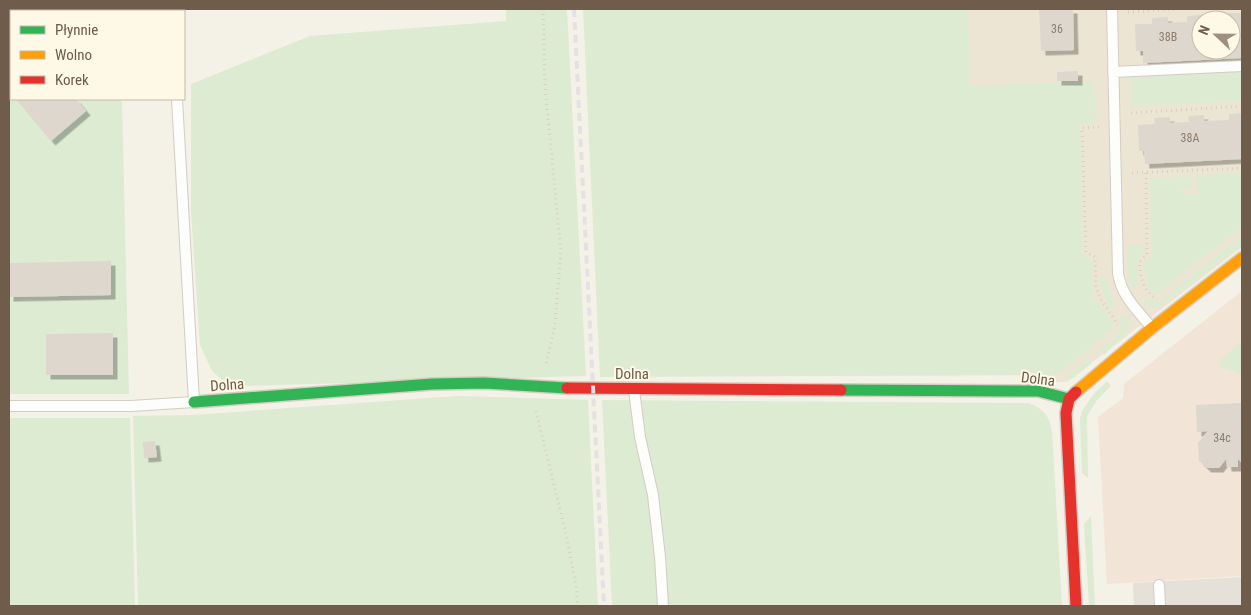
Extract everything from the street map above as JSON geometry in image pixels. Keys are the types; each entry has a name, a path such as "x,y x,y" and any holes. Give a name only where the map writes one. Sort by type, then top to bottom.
{"street":[{"path":"1076,606 1066,426 1069,399 1152,328 1242,258"},
{"name":"Dolna","path":"194,402 432,384 484,383 541,387 1038,391 1069,399"}],"lane":[{"path":"1112,9 1119,284 1152,328"},
{"path":"1114,72 1242,66"},
{"path":"9,406 131,406 194,402 177,100"},
{"path":"634,388 640,438 653,495 663,606"},
{"path":"1159,585 1160,606"}],"path":[{"path":"543,9 545,87 561,252 554,324 536,411 567,538 577,591 577,606"},
{"path":"1125,12 1182,9"},
{"path":"1115,114 1242,106"},
{"path":"1100,126 1082,128 1086,252 1095,257 1096,286 1100,298 1111,316"},
{"path":"1116,174 1242,168"},
{"path":"1145,288 1139,263 1147,254 1146,173"}],"shaded area":[{"path":"955,9 1242,9 1242,247 1067,382 1031,382 956,115"},
{"path":"1242,291 1242,576 1107,584 1098,417 1123,398 1124,384"},
{"path":"1242,577 1242,606 1134,606 1133,583"}],"green space":[{"path":"9,9 85,9 10,10 10,100 121,100 129,394 9,394"},
{"path":"506,9 567,9 586,376 246,386 227,384 212,371 200,345 191,212 191,84 310,36 506,21"},
{"path":"583,9 968,9 969,86 1094,81 1096,123 1080,124 1082,253 1091,260 1094,297 1114,325 1111,330 1058,374 1048,375 600,377"},
{"path":"1242,71 1242,101 1131,107 1130,78"},
{"path":"1242,173 1242,227 1157,294 1154,294 1148,286 1143,265 1151,256 1150,178 1191,176 1192,188 1181,189 1182,194 1198,193 1197,175"},
{"path":"1242,236 1242,246 1157,308 1151,308 1142,301 1147,297 1154,302 1160,301"},
{"path":"1127,245 1143,245 1143,254 1136,262 1139,284 1132,290 1127,273"},
{"path":"1099,277 1107,277 1108,288 1116,304 1110,308 1102,291"},
{"path":"1126,315 1130,329 1104,355 1099,349 1118,333 1120,329 1119,320"},
{"path":"1242,341 1242,374 1225,369 1219,365 1220,360"},
{"path":"1088,358 1092,363 1073,378 1063,381"},
{"path":"1107,381 1111,386 1097,400 1087,416 1088,478 1082,473 1080,419 1082,411 1093,395"},
{"path":"457,396 588,400 598,606 138,606 133,416 193,415"},
{"path":"602,400 1028,403 1033,405 1045,413 1052,431 1062,606 612,606"},
{"path":"9,418 130,418 135,606 9,606"},
{"path":"1091,516 1095,606 1089,606 1084,524"}],"building":[{"path":"1039,9 1073,9 1074,50 1041,51"},
{"path":"1241,13 1242,13 1241,58"},
{"path":"1187,16 1191,16 1191,60 1202,60 1143,63 1143,51 1136,51 1135,24 1152,24 1152,18 1168,17 1168,23 1187,22"},
{"path":"9,18 10,92 9,91"},
{"path":"1078,71 1078,81 1057,81 1057,72"},
{"path":"17,100 77,100 86,111 51,141"},
{"path":"1242,113 1242,159 1145,164 1144,151 1139,151 1138,125 1155,124 1154,118 1170,117 1170,123 1189,122 1188,116 1204,115 1204,121 1229,120 1229,114"},
{"path":"111,261 111,295 9,297 9,263"},
{"path":"113,333 113,375 46,375 46,334"},
{"path":"1242,403 1242,463 1238,459 1238,467 1227,467 1226,459 1219,468 1207,468 1199,461 1198,443 1208,431 1197,432 1196,405"},
{"path":"155,441 157,457 144,458 143,442"}],"railway":[{"path":"574,9 604,606"}],"traffic: fast":[{"path":"194,402 432,384 484,383 567,388"},
{"path":"841,390 1038,391 1069,399"}],"traffic: slow":[{"path":"1076,392 1152,328 1242,258"}],"traffic: jam":[{"path":"567,388 841,390"},
{"path":"1076,392 1069,399 1066,413 1076,606"}]}
